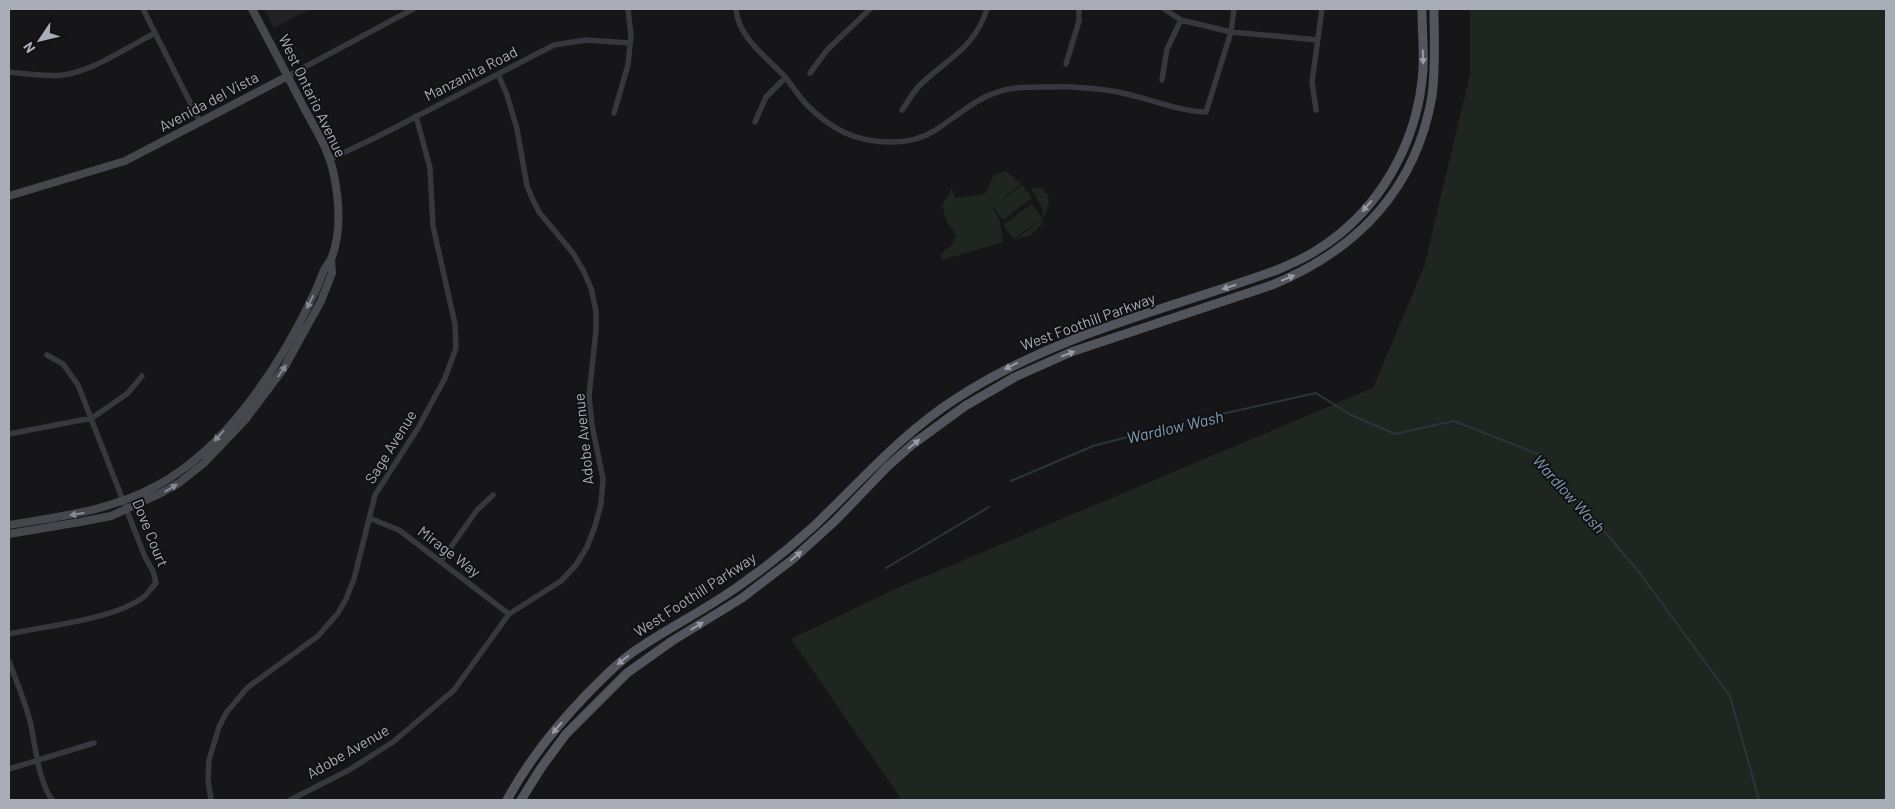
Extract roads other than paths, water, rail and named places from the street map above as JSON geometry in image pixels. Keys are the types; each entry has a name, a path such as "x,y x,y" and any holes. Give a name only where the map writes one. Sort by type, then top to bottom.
{"main road":[{"name":"West Ontario Avenue","path":"9,534 111,516 161,494 179,483 204,463 245,420 284,368 310,322 332,273 331,259 338,218 336,183 330,159 252,9"},
{"name":"West Foothill Parkway","path":"508,800 548,738 620,662 715,602 779,556 813,527 900,441 956,398 1020,362 1066,342 1277,270 1312,254 1340,234 1371,203 1392,173 1406,144 1415,118 1423,69 1422,9"},
{"name":"West Foothill Parkway","path":"521,800 540,768 566,734 627,673 656,652 742,598 793,559 819,537 887,467 913,444 972,401 1015,377 1071,352 1272,285 1296,275 1318,263 1354,238 1392,194 1411,163 1420,141 1430,104 1434,74 1434,9"},
{"name":"Avenida del Vista","path":"9,196 126,161 288,76"},
{"name":"West Ontario Avenue","path":"9,525 79,514 108,507 157,486 174,475 214,441 238,414 276,364 313,298 324,269 331,259"}],"street":[{"path":"143,9 200,122"},
{"name":"Avenida del Vista","path":"288,76 413,9"},
{"path":"614,113 628,65 630,43 628,9"},
{"path":"736,9 745,33 759,52 785,78 806,104 832,126 847,134 862,140 879,142 903,142 923,137 987,96 1010,89 1056,86 1117,92 1188,112 1206,112 1231,32 1234,9"},
{"path":"810,74 827,50 870,9"},
{"path":"902,110 918,86 966,47 979,28 987,9"},
{"path":"1066,64 1079,20 1078,9"},
{"path":"1164,9 1181,20 1231,32 1318,40"},
{"path":"1316,110 1312,82 1322,9"},
{"path":"1162,80 1167,49 1181,20"},
{"path":"9,72 39,76 64,75 90,67 155,32"},
{"name":"Manzanita Road","path":"330,159 377,138 554,45 586,40 630,43"},
{"name":"Adobe Avenue","path":"290,800 349,770 393,742 454,690 509,614 561,581 576,565 587,547 595,526 601,504 603,479 592,425 590,396 596,311 591,288 573,253 539,212 533,200 528,186 517,129 507,95 498,74"},
{"path":"755,122 766,97 785,78"},
{"name":"Sage Avenue","path":"211,800 208,760 218,727 226,713 247,688 318,636 338,613 354,579 375,495 418,428 445,378 456,348 455,324 433,226 430,168 416,116"},
{"name":"Dove Court","path":"9,634 100,616 119,610 145,596 156,583 153,571 145,557 78,385 63,364 47,355"},
{"path":"9,434 92,418 128,393 142,376"},
{"path":"441,561 477,510 494,495"},
{"name":"Mirage Way","path":"369,518 399,530 509,614"},
{"path":"9,661 30,720 37,761 48,794 52,800"},
{"path":"9,769 94,743"}],"waterway":[{"name":"Wardlow Wash","path":"1011,481 1093,446 1186,422 1316,393 1349,414 1395,434 1454,421 1538,454 1639,572 1730,696 1759,800"},
{"name":"Wardlow Wash","path":"886,568 989,507"}]}
